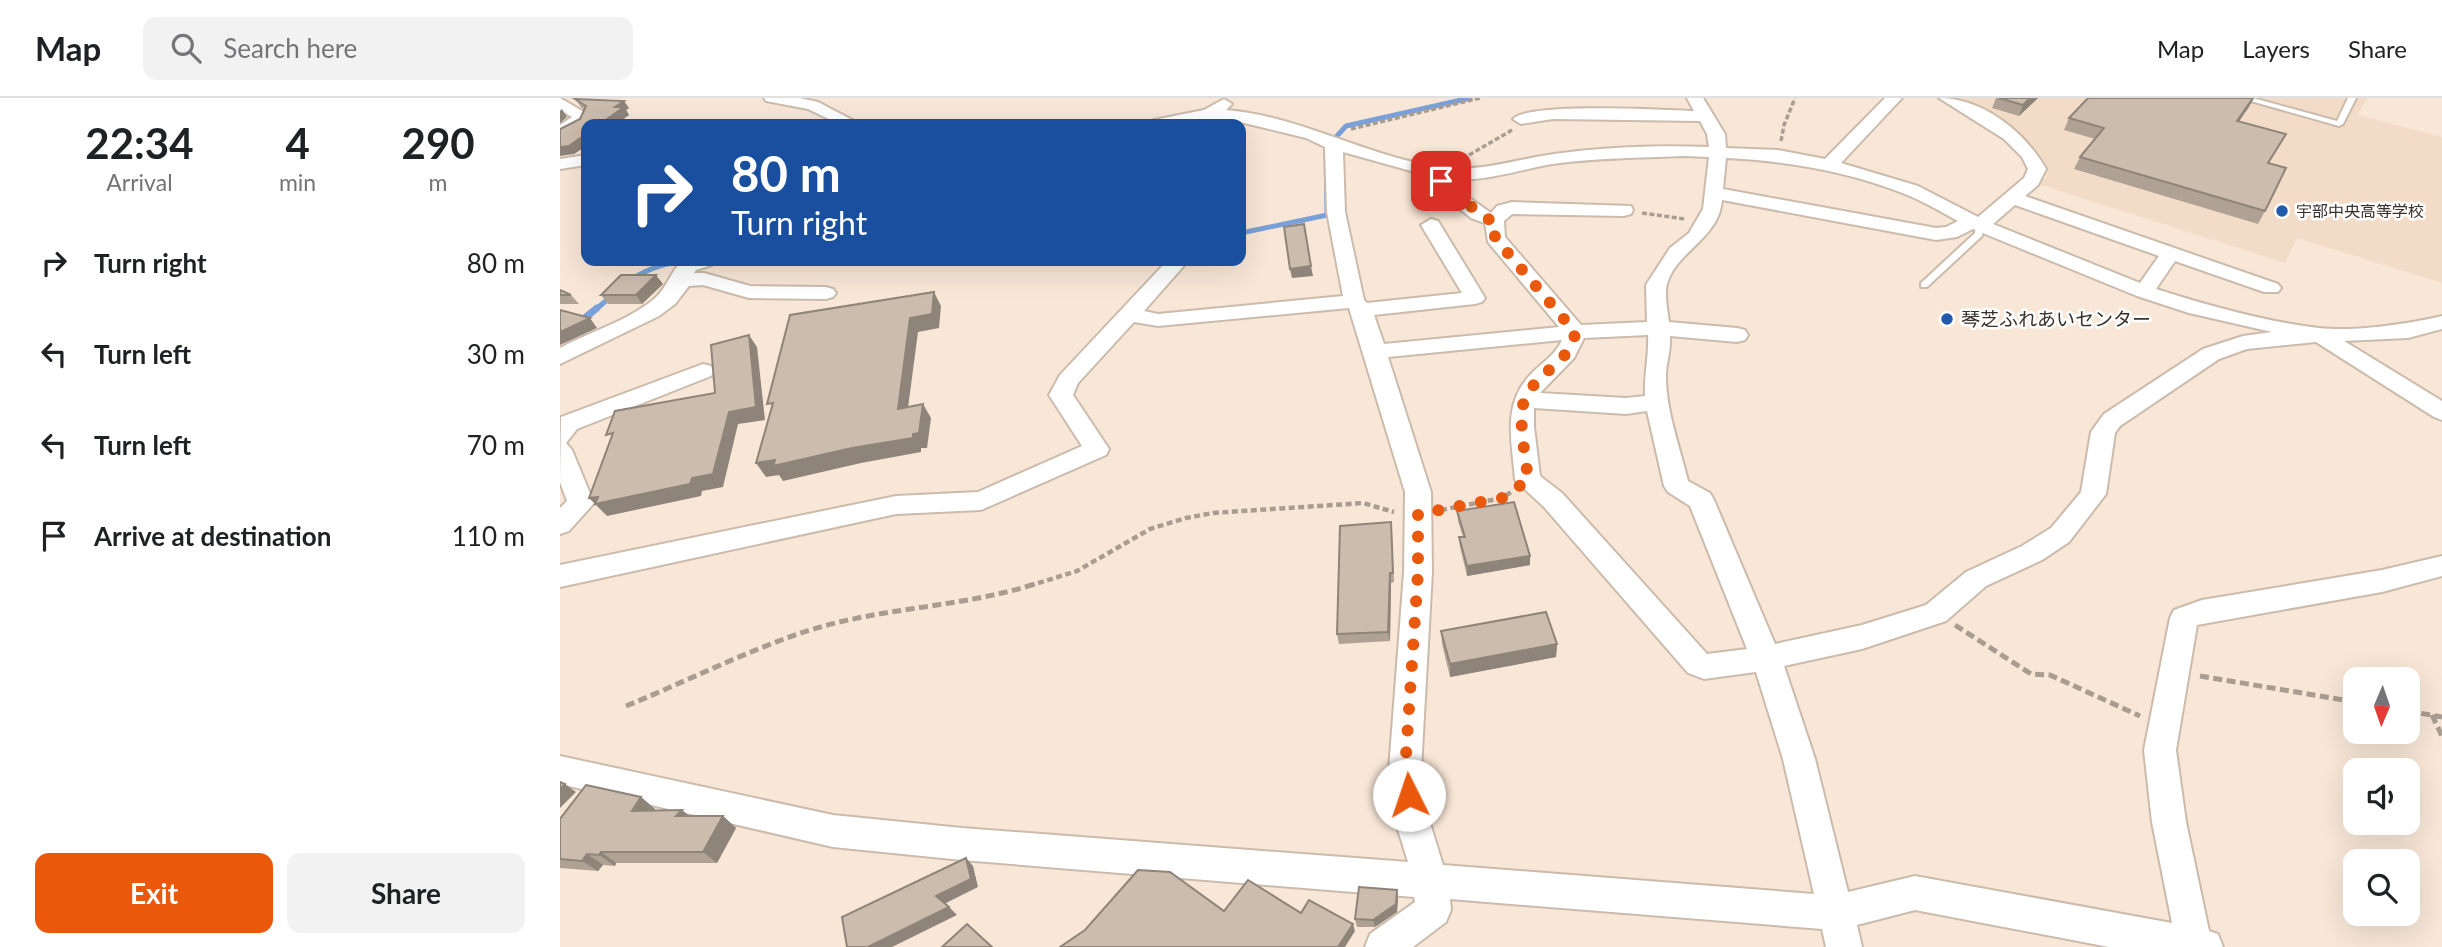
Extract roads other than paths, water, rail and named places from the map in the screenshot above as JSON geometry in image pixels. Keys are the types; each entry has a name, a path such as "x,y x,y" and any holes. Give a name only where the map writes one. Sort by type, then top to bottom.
{"street":[{"path":"772,98 811,105 841,119"},
{"path":"1696,98 1716,134 1718,153 1715,193 1697,236 1677,252 1656,285 1660,353 1655,372 1657,402 1677,486 1701,500 1766,658 1799,759 1840,930"},
{"path":"1829,165 1894,98"},
{"path":"1715,193 1936,234 1950,233 1976,223 2032,181 2037,169 2031,156 2004,130 1947,98"},
{"path":"1195,119 1232,100"},
{"path":"560,103 581,115 577,122 560,132"},
{"path":"1209,114 1236,116 1441,172 1471,175 1553,159 1683,151 1778,156 1829,165 1912,190 1976,223 2144,292 2196,309 2320,335 2442,412"},
{"path":"1521,119 1553,114 1706,116"},
{"path":"1323,139 1336,212 1358,305 1418,492 1418,572 1405,770 1412,821 1431,882 1433,910 1383,947"},
{"path":"560,164 581,161"},
{"path":"1441,172 1459,199 1486,219 1494,220"},
{"path":"2012,198 2271,288"},
{"path":"1624,210 1512,208 1504,210 1494,220 1495,238 1575,332 1574,344 1532,387 1525,400 1522,410 1528,480 1553,499 1698,664 1704,667 1766,658 1861,637 1936,613 1976,579 2032,553 2060,535 2093,494 2103,432 2112,420 2211,354 2280,337 2409,331 2442,322"},
{"path":"1129,315 1158,320 1475,298 1432,225"},
{"path":"2144,292 2171,253"},
{"path":"560,357 659,307 683,280 687,266"},
{"path":"560,576 896,505 981,501 1097,449 1062,395 1068,380 1173,266"},
{"path":"683,280 704,279 749,292 826,293"},
{"path":"1373,352 1575,332 1658,328 1737,335"},
{"path":"2409,331 2442,338"},
{"path":"560,437 569,423 703,371"},
{"path":"1525,400 1626,406 1657,402"},
{"path":"560,450 581,503 560,524"},
{"path":"560,770 833,831 1431,882 1840,930 1915,893 2200,946 2169,822 2160,750 2184,618 2382,581 2442,566"}],"lane":[{"path":"2244,98 2339,124 2352,98"},
{"path":"1924,285 1979,234 1976,223"}],"waterway":[{"path":"1246,232 1327,215 1326,148 1346,126 1470,98"},
{"path":"630,280 658,266"},
{"path":"595,310 613,295"},
{"path":"560,329 581,321 597,308"}],"place":[{"name":"宇部中央高等学校","path":"2282,211"},
{"name":"琴芝ふれあいセンター","path":"1947,319"}]}
